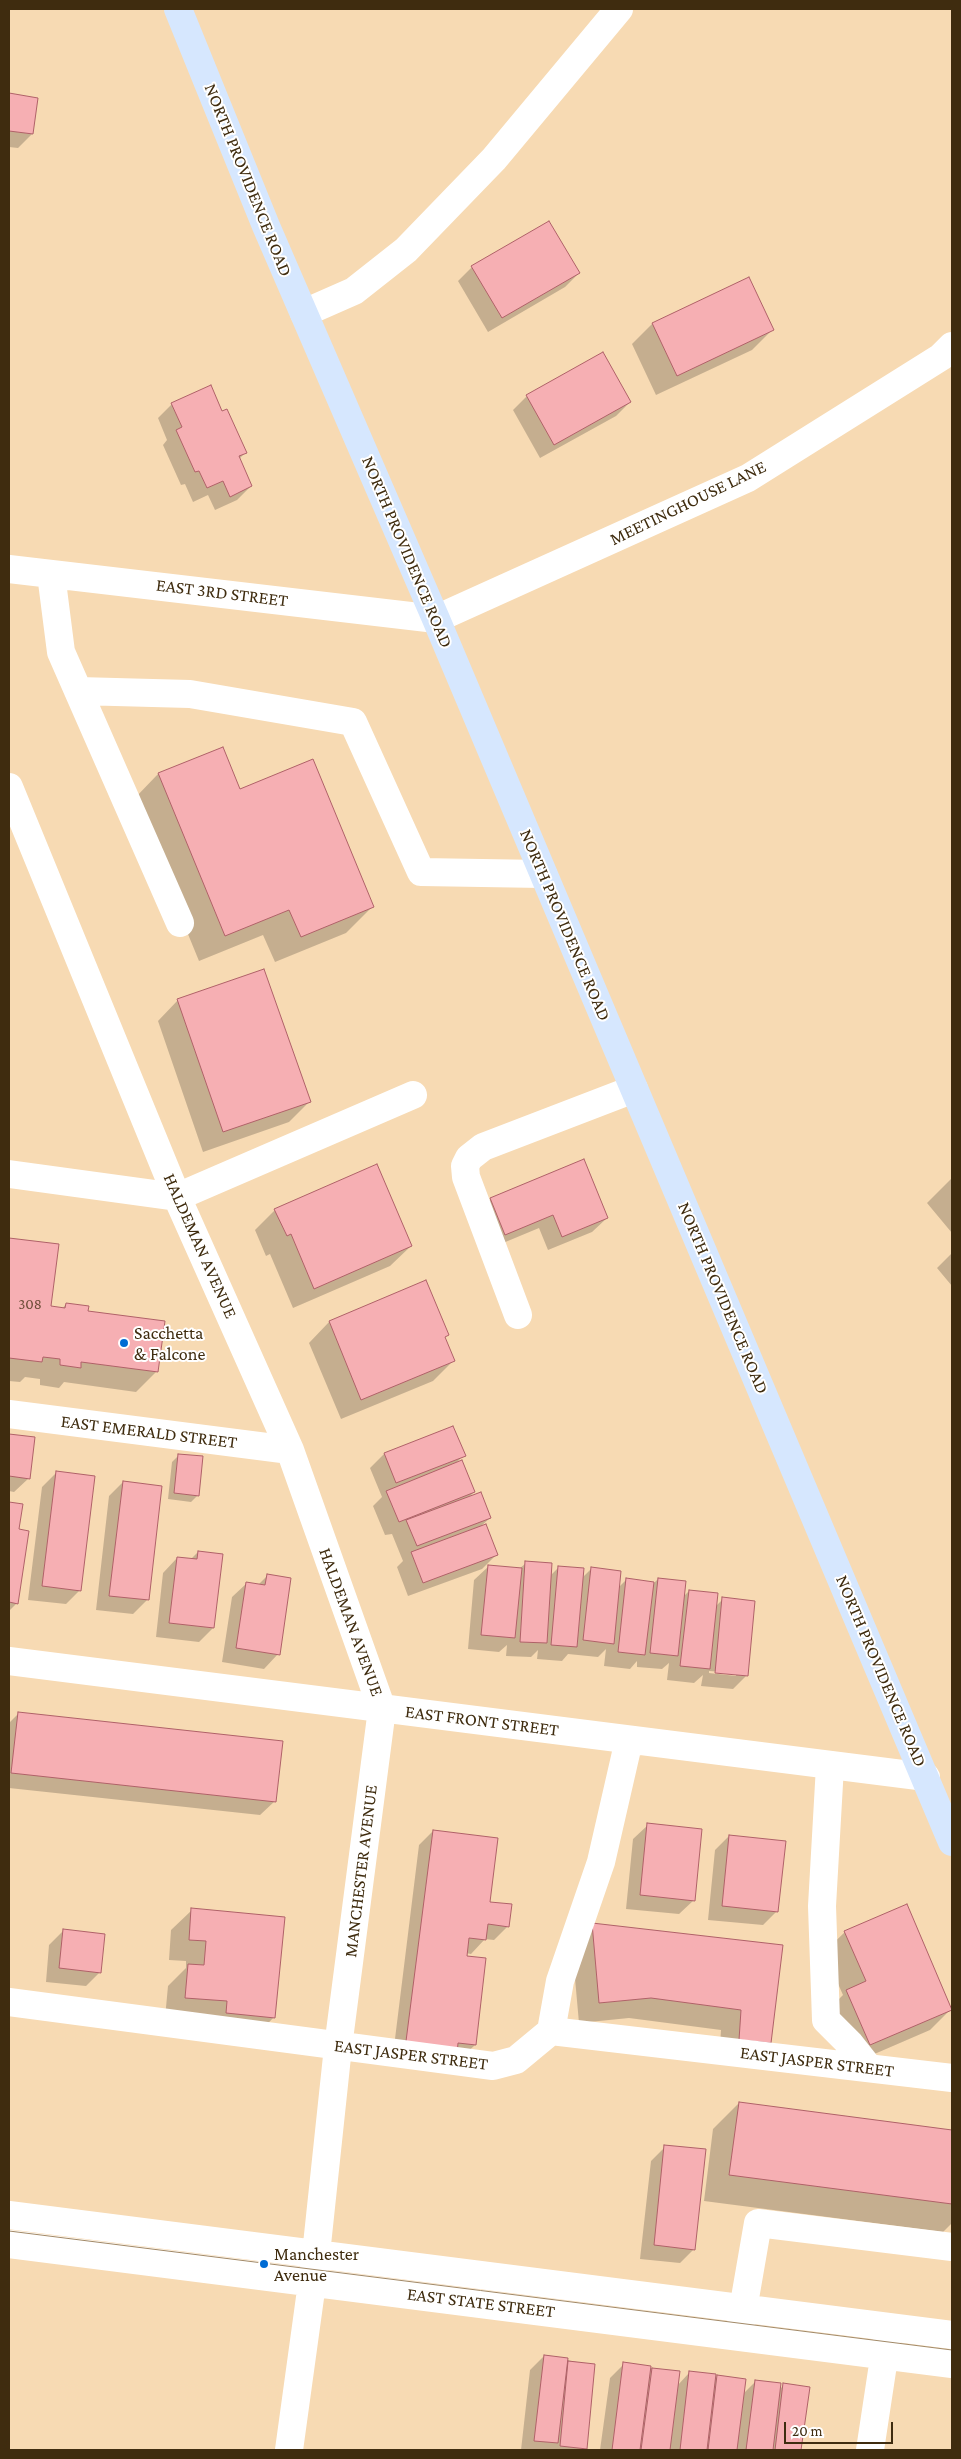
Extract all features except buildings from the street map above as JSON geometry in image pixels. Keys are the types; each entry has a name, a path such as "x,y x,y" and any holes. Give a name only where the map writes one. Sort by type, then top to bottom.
{"main road":[{"name":"NORTH PROVIDENCE ROAD","path":"178,9 266,226 436,619 952,1842"}],"street":[{"path":"304,313 354,291 406,250 494,159 619,9"},
{"name":"MEETINGHOUSE LANE","path":"436,619 748,478 941,357 952,346"},
{"name":"EAST 3RD STREET","path":"9,569 436,619"},
{"path":"51,574 61,652 180,924"},
{"path":"78,691 190,694 353,722 421,872 544,874"},
{"name":"HALDEMAN AVENUE","path":"9,787 177,1197 290,1450 382,1709"},
{"path":"518,1315 466,1177 465,1166 469,1158 483,1146 634,1089"},
{"path":"9,1174 177,1197 413,1095"},
{"name":"EAST EMERALD STREET","path":"9,1414 290,1450"},
{"name":"EAST FRONT STREET","path":"9,1661 926,1777"},
{"name":"MANCHESTER AVENUE","path":"289,2450 314,2268 338,2046 382,1709"},
{"path":"551,2030 560,1981 601,1862 629,1740"},
{"path":"830,1766 822,1906 826,2020 850,2044 869,2068"},
{"name":"EAST JASPER STREET","path":"9,2002 493,2066 516,2060 551,2030 952,2078"},
{"name":"EAST STATE STREET","path":"9,2215 314,2268 738,2336 952,2364"},
{"path":"738,2336 758,2223 952,2246"},
{"name":"EAST STATE STREET","path":"9,2244 314,2268 742,2308 952,2335"},
{"path":"870,2450 888,2327"}],"tram line":[{"path":"9,2231 952,2350"}],"place":[{"name":"Sacchetta & Falcone","path":"124,1343"},
{"name":"Manchester Avenue","path":"264,2264"}]}
